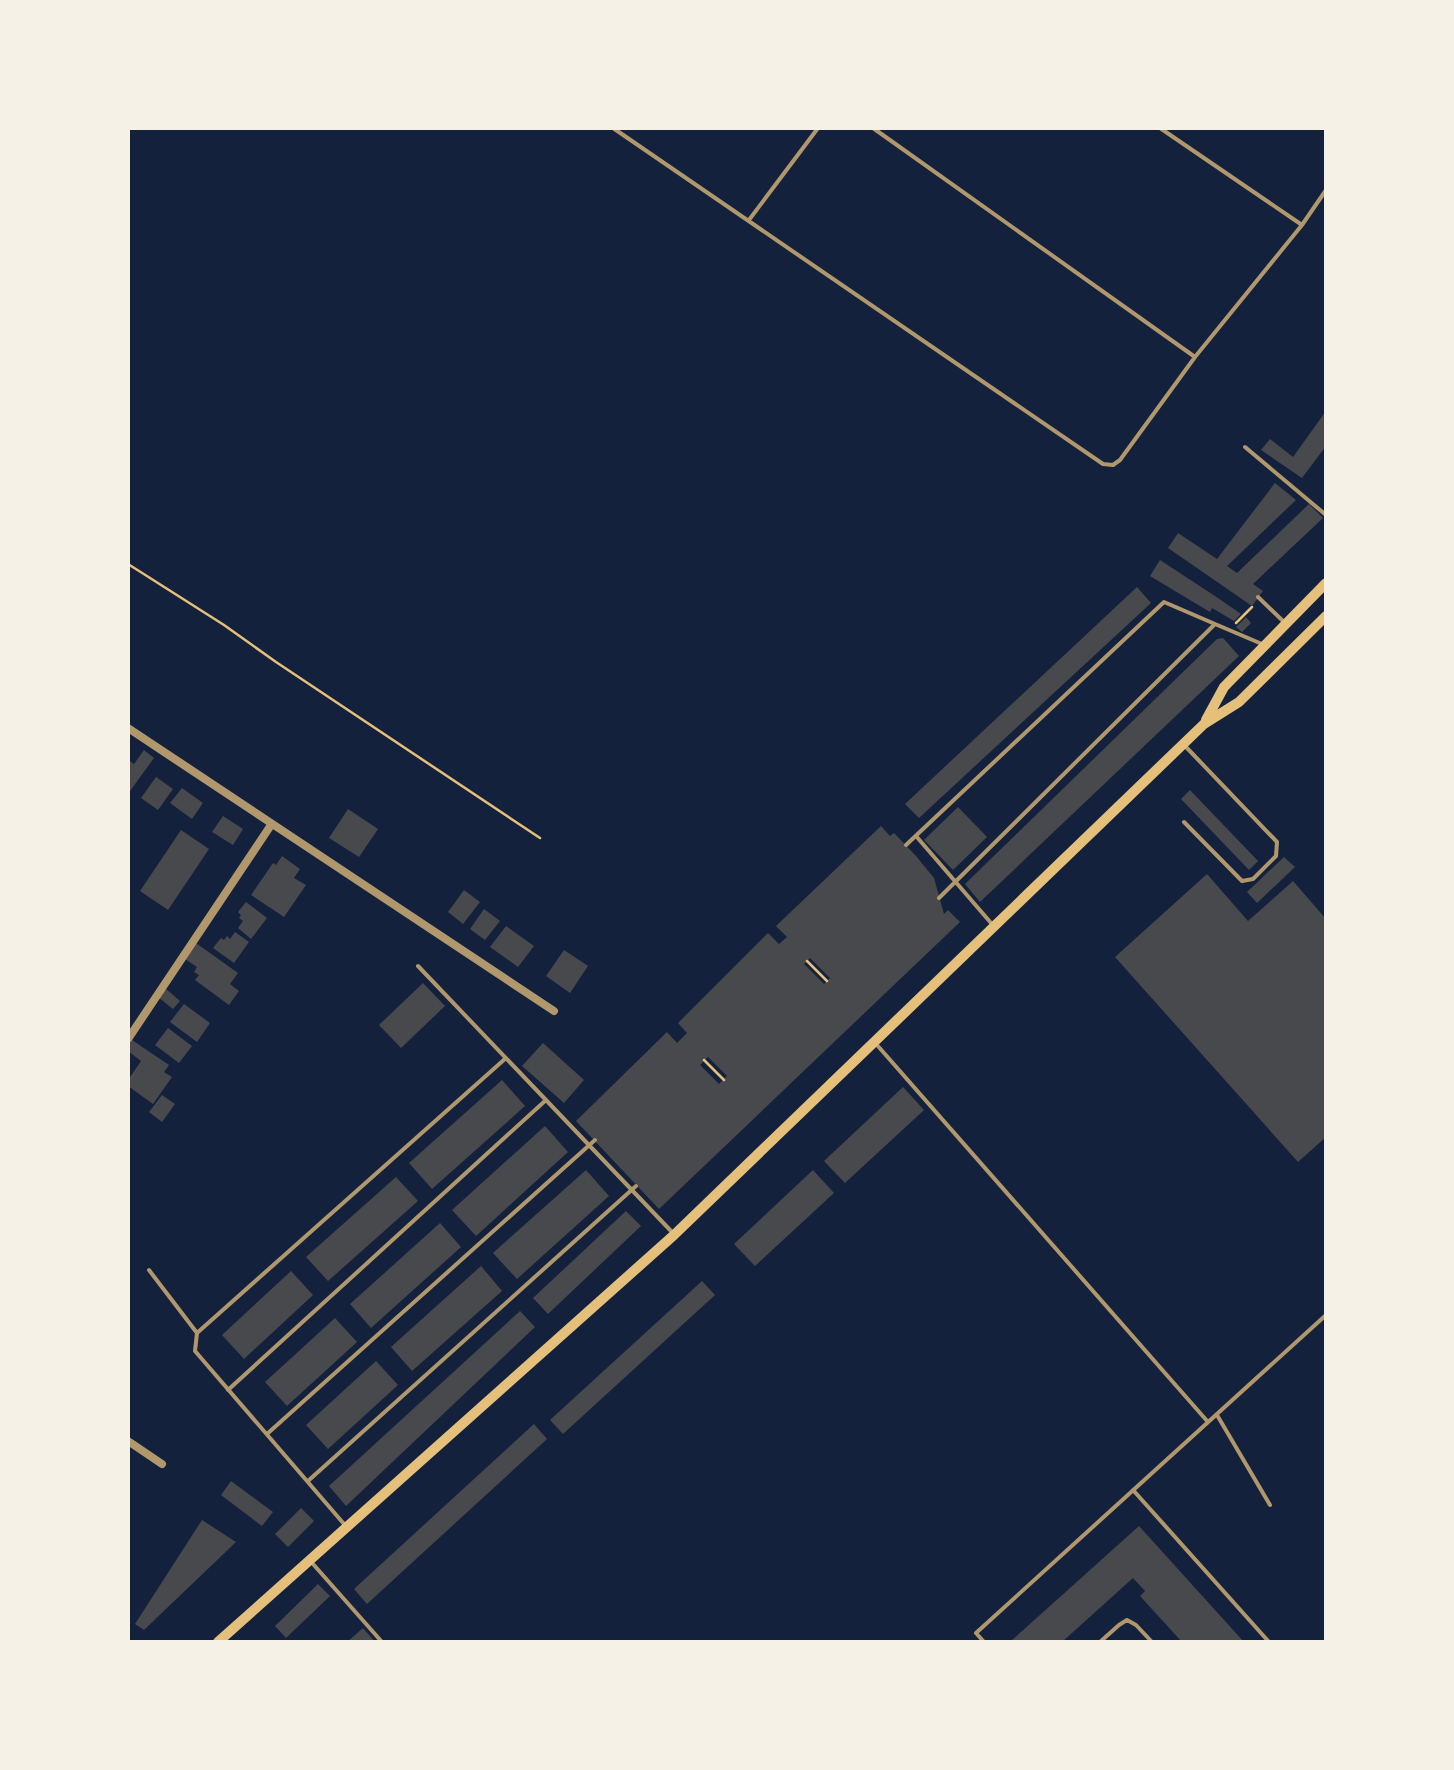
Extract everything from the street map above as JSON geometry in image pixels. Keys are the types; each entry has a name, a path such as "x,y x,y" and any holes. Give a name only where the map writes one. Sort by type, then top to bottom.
{"main road":[{"path":"1204,724 1224,687 1326,583"},
{"path":"218,1642 674,1235 1204,724 1239,702 1326,616"}],"street":[{"path":"128,728 554,1011"},
{"path":"128,1039 271,825"},
{"path":"128,1440 162,1464"}],"lane":[{"path":"613,128 1104,464 1113,466 1326,190"},
{"path":"748,220 818,128"},
{"path":"873,128 1196,357"},
{"path":"1160,128 1302,225"},
{"path":"1245,447 1323,506 1326,514"},
{"path":"1259,598 1286,624"},
{"path":"906,845 1164,602 1264,645"},
{"path":"939,898 1215,624"},
{"path":"1183,744 1278,842 1276,856 1253,879 1242,882 1184,822"},
{"path":"916,836 994,926"},
{"path":"418,966 634,1188 674,1235"},
{"path":"874,1042 1208,1422"},
{"path":"348,1528 195,1351 197,1333 506,1058"},
{"path":"228,1390 546,1100"},
{"path":"266,1434 594,1140"},
{"path":"308,1481 634,1188"},
{"path":"150,1270 197,1333"},
{"path":"984,1642 976,1633 1326,1315"},
{"path":"1217,1414 1270,1505"},
{"path":"1133,1490 1269,1642"},
{"path":"310,1561 382,1642"},
{"path":"1100,1642 1128,1620 1152,1642"}],"path":[{"path":"128,564 540,838"},
{"path":"1229,630 1259,598"},
{"path":"807,962 827,981"},
{"path":"704,1060 724,1080"}],"building":[{"path":"1326,411 1326,446 1302,478 1261,450 1270,439 1293,457"},
{"path":"1275,483 1296,500 1227,566 1237,573 1309,504 1323,518 1253,584 1263,591 1252,606 1168,548 1178,533 1217,559"},
{"path":"1160,560 1241,614 1234,621 1212,608 1210,612 1150,576"},
{"path":"1137,587 1151,603 919,818 905,804"},
{"path":"1246,617 1251,623 1242,632 1236,627"},
{"path":"1223,638 1239,656 980,902 965,884 1217,639"},
{"path":"144,750 154,758 130,791 128,760 134,764"},
{"path":"156,777 173,789 158,810 141,798"},
{"path":"182,788 203,803 192,819 170,803"},
{"path":"1190,790 1258,861 1249,870 1181,799"},
{"path":"958,807 987,837 953,870 924,840"},
{"path":"348,809 378,829 359,857 329,838"},
{"path":"223,816 243,829 233,845 212,832"},
{"path":"881,826 890,836 894,833 916,856 934,878 944,914 948,910 960,922 659,1209 576,1121 667,1032 677,1043 687,1033 678,1023 768,933 779,944 787,937 776,926","holes":["810,958 830,978 824,984 804,964","708,1057 727,1076 719,1084 700,1065"]},
{"path":"181,830 209,849 168,910 140,891"},
{"path":"282,856 300,869 294,878 306,885 284,917 251,895"},
{"path":"1284,857 1295,867 1257,903 1247,892"},
{"path":"1207,874 1248,921 1293,881 1326,919 1326,1137 1298,1162 1115,957"},
{"path":"464,890 480,902 463,924 448,912"},
{"path":"246,902 267,918 251,939 238,928 243,921 238,912"},
{"path":"484,909 500,921 485,940 470,929"},
{"path":"506,926 534,946 518,967 490,947"},
{"path":"235,932 249,942 234,963 213,948 221,938 230,939"},
{"path":"196,943 238,973 230,984 239,991 229,1005 195,980 199,975 194,972 197,967 185,959"},
{"path":"564,950 588,966 570,993 546,976"},
{"path":"423,983 445,1006 401,1048 379,1025"},
{"path":"165,988 180,1001 173,1009 158,997"},
{"path":"184,1004 210,1023 197,1042 170,1022"},
{"path":"168,1028 192,1046 179,1063 155,1045"},
{"path":"132,1040 169,1065 164,1072 172,1077 153,1104 128,1086 141,1061 128,1051"},
{"path":"543,1043 584,1080 564,1103 522,1066"},
{"path":"502,1080 525,1106 432,1189 409,1163"},
{"path":"903,1087 924,1110 845,1183 824,1161"},
{"path":"162,1095 175,1104 162,1122 149,1112"},
{"path":"545,1126 568,1152 476,1236 452,1210"},
{"path":"586,1170 609,1196 517,1279 493,1253"},
{"path":"813,1170 834,1193 755,1266 734,1244"},
{"path":"396,1177 418,1201 328,1281 306,1257"},
{"path":"626,1211 641,1226 548,1314 533,1298"},
{"path":"440,1223 461,1247 371,1328 350,1304"},
{"path":"481,1266 502,1291 412,1371 391,1347"},
{"path":"291,1271 313,1295 244,1359 222,1335"},
{"path":"702,1281 715,1295 563,1434 550,1420"},
{"path":"520,1311 535,1327 346,1506 329,1486"},
{"path":"335,1318 357,1342 287,1406 265,1382"},
{"path":"376,1361 398,1385 328,1449 306,1425"},
{"path":"534,1424 547,1439 367,1604 354,1589"},
{"path":"231,1481 273,1512 262,1526 221,1495"},
{"path":"301,1508 314,1521 288,1547 275,1534"},
{"path":"202,1520 236,1542 144,1630 135,1624"},
{"path":"1139,1526 1244,1642 1182,1642 1140,1596 1145,1591 1133,1578 1062,1642 1010,1642"},
{"path":"318,1584 330,1596 286,1638 275,1626"},
{"path":"363,1628 375,1642 347,1642"}]}
